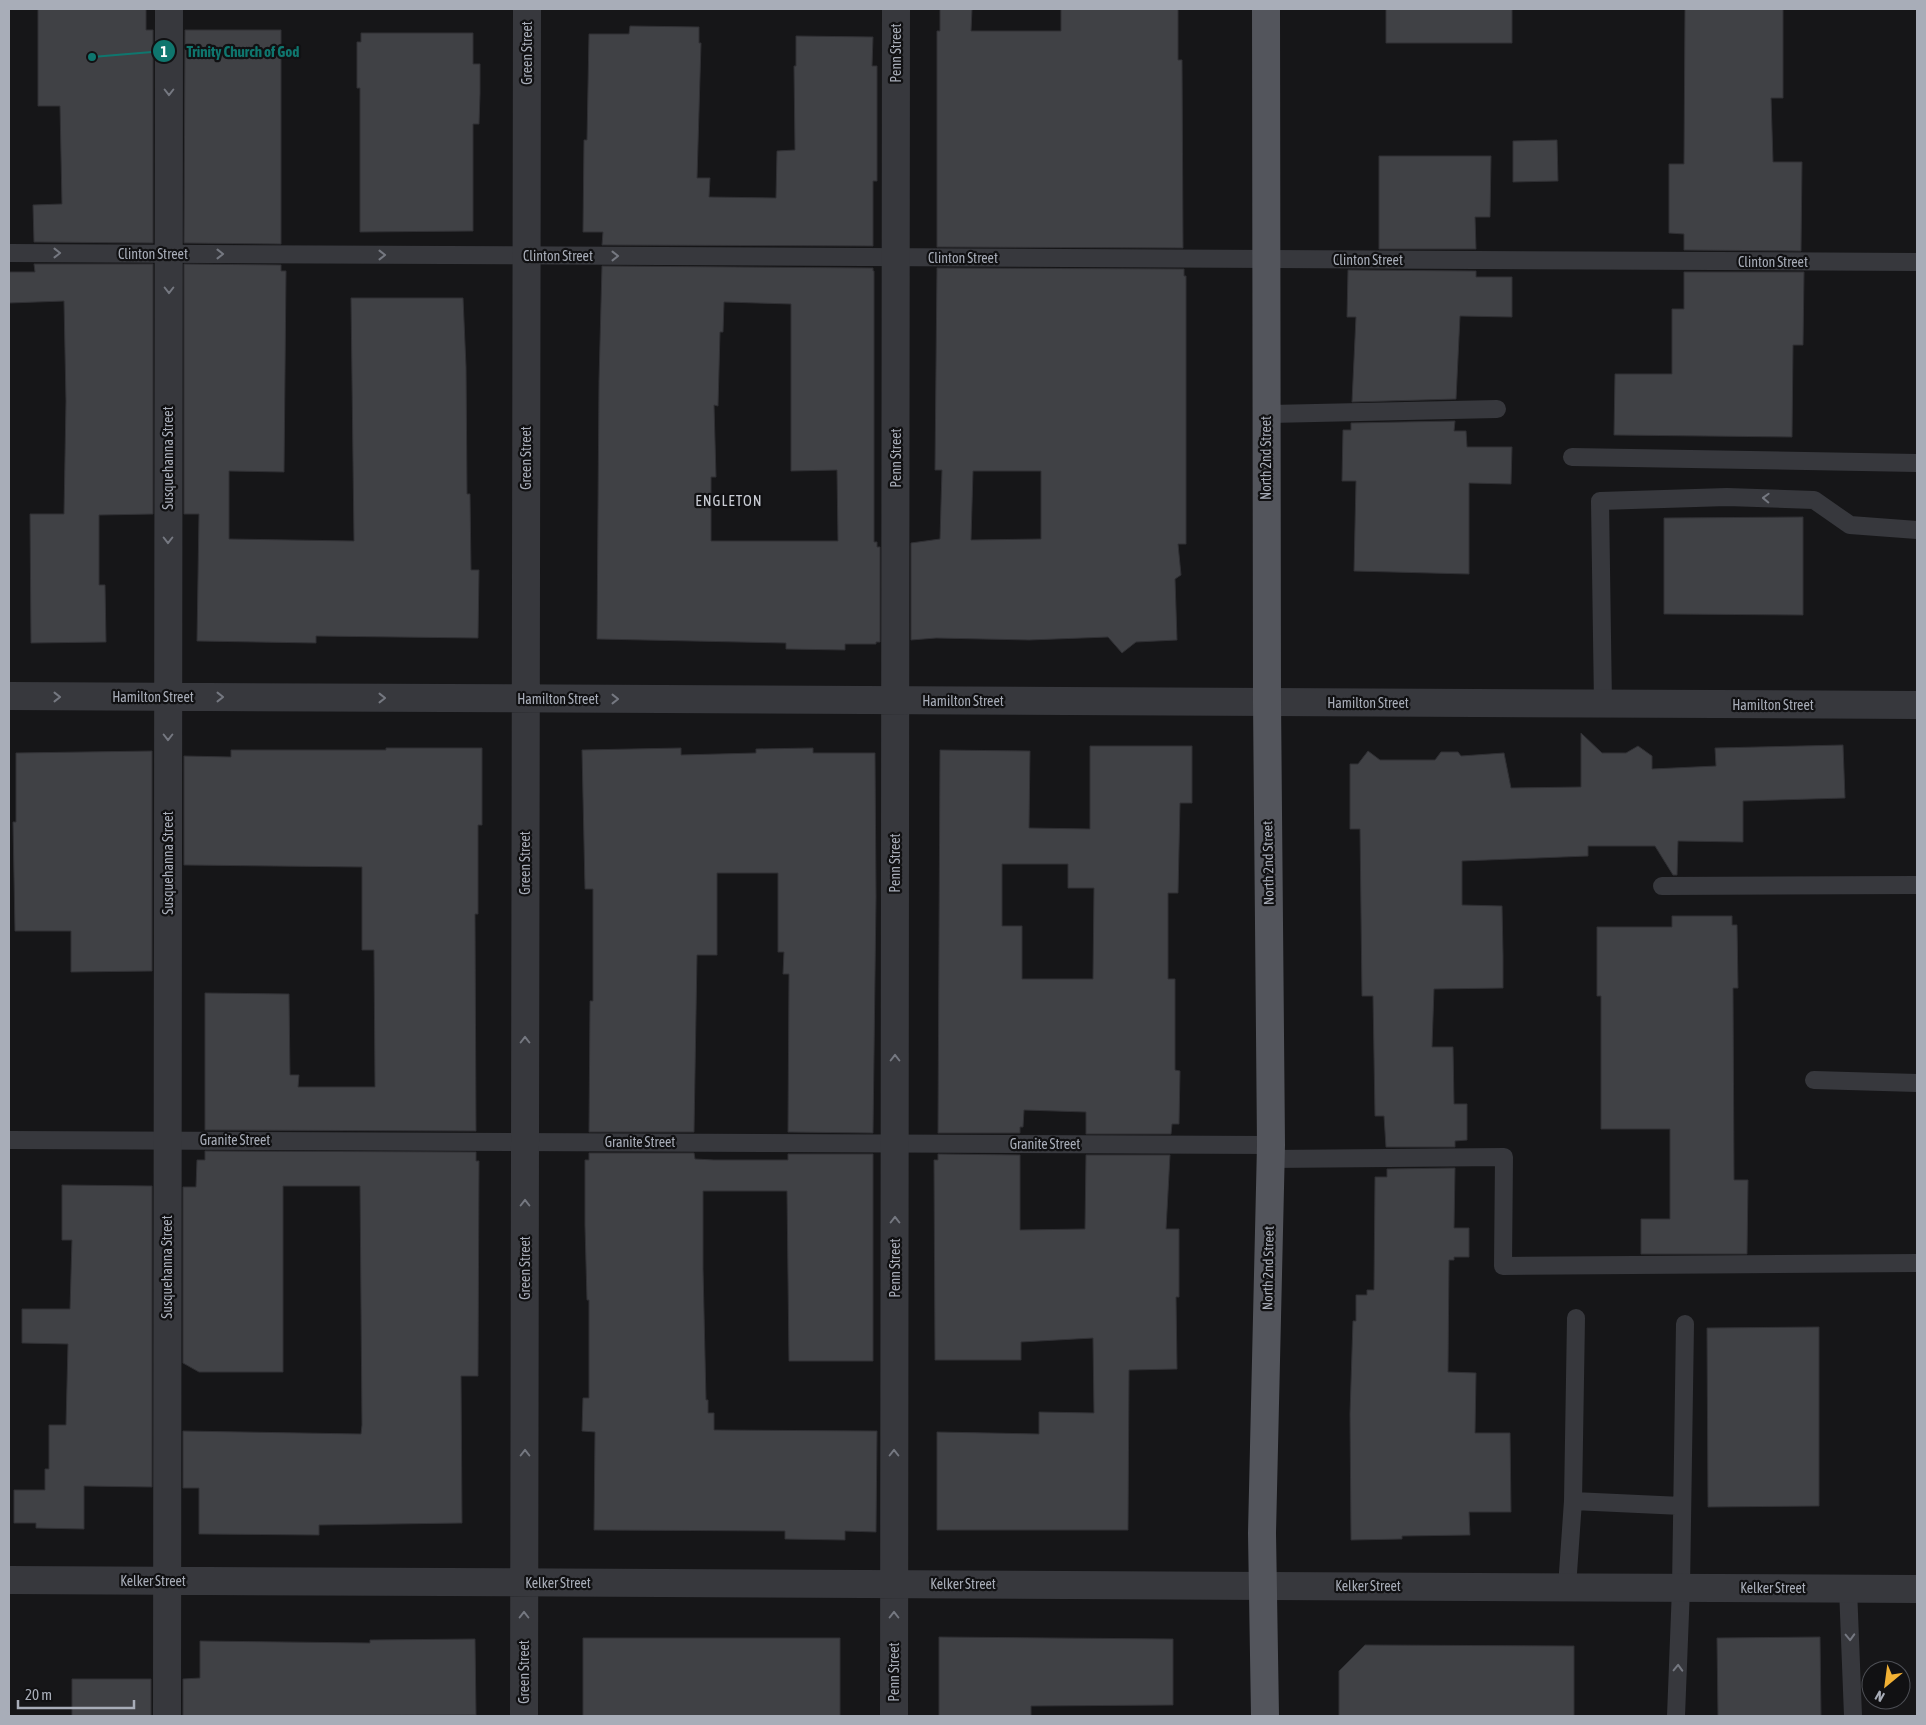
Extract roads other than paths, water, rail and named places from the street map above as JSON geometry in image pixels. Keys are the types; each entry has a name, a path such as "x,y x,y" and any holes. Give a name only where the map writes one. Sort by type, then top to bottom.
{"main road":[{"name":"North 2nd Street","path":"1265,1716 1262,1534 1271,1152 1265,259 1266,9"}],"street":[{"name":"Susquehanna Street","path":"166,1716 169,9"},
{"name":"Green Street","path":"524,1716 527,9"},
{"name":"Penn Street","path":"894,1716 896,9"},
{"name":"Hamilton Street","path":"9,696 1917,705"},
{"name":"Kelker Street","path":"9,1580 1917,1589"}],"lane":[{"name":"Clinton Street","path":"9,253 1917,262"},
{"path":"1266,414 1497,409"},
{"path":"1572,457 1917,463"},
{"path":"1603,704 1600,500 1726,497 1814,500 1850,525 1917,530"},
{"path":"1662,886 1917,885"},
{"path":"1814,1080 1917,1083"},
{"name":"Granite Street","path":"9,1140 895,1144 1504,1157 1503,1266 1917,1263"},
{"path":"1568,1587 1573,1501 1576,1318"},
{"path":"1676,1716 1681,1588 1685,1324"},
{"path":"1573,1501 1682,1506"},
{"path":"1848,1588 1853,1716"}],"place":[{"name":"Trinity Church of God","path":"92,57"}],"district":[{"name":"ENGLETON","path":"729,500"}]}
